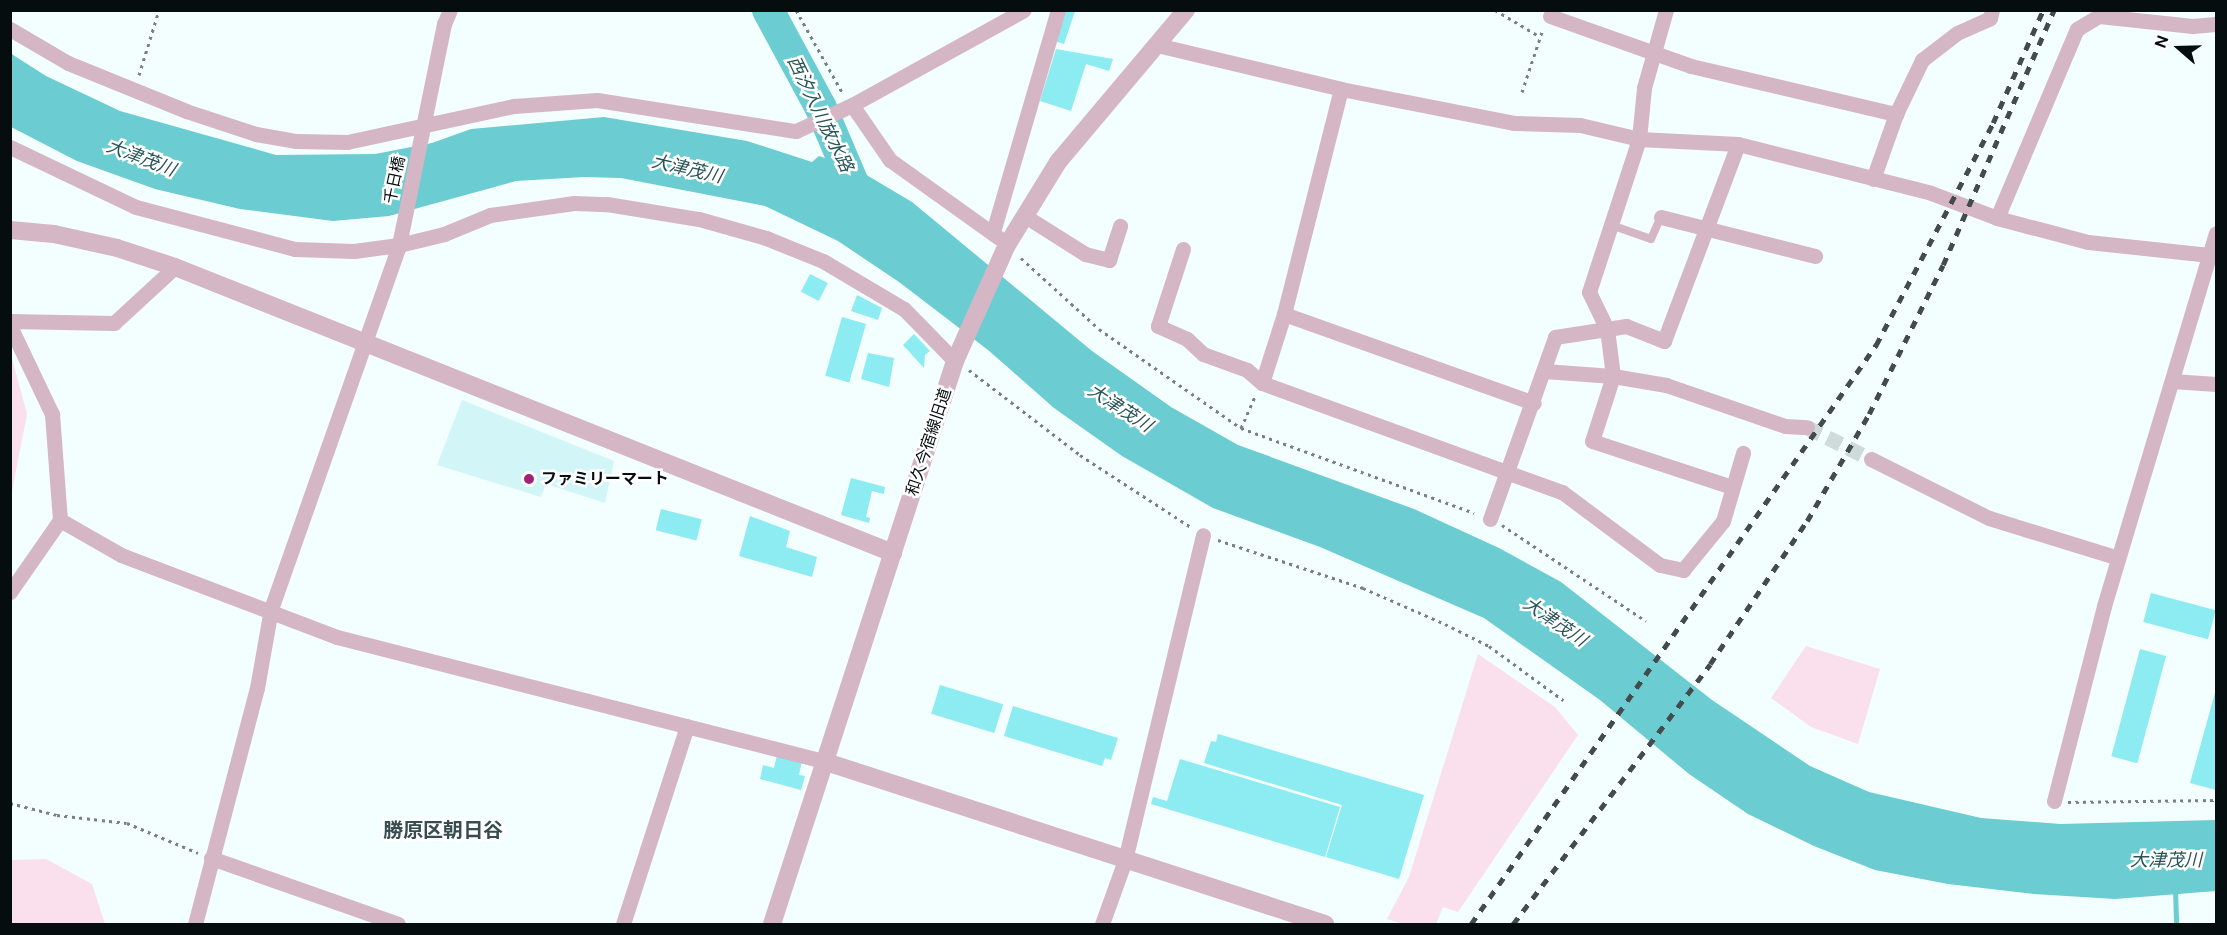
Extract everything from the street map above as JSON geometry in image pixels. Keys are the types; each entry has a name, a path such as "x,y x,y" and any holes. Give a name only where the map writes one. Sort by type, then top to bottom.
{"street":[{"name":"千日橋","path":"195,924 257,688 271,609 399,245 426,123 444,24 450,10"},
{"path":"10,29 68,63 133,90 256,134 296,141 347,142 426,123 514,106 597,100 796,131 852,105 1024,10"},
{"path":"993,232 1058,10"},
{"name":"和久今宿線旧道","path":"772,924 823,761 955,361 1006,245 1058,162 1186,10"},
{"path":"1666,10 1644,88 1640,139 1589,291 1607,329 1613,376 1592,441 1732,487"},
{"path":"1873,178 1896,114 1922,60 1957,33 1990,18 1992,10"},
{"path":"1550,16 1653,54 1896,114"},
{"path":"1997,218 2077,29 2099,16 2192,26 2217,24"},
{"path":"1156,45 1341,89 1514,123 1580,125 1640,139 1738,144 1931,193 1997,218 2088,242 2209,255"},
{"path":"1262,383 1284,314 1341,89"},
{"path":"852,105 890,160 993,232 1006,245"},
{"path":"1490,519 1505,474 1534,403 1555,337 1626,326 1664,341 1708,229 1738,144"},
{"path":"10,147 136,207 228,234 295,249 354,251 399,245 444,234 490,215 574,203 607,204 699,219 766,238 823,261 904,309 955,361"},
{"path":"1024,216 1085,254 1109,260 1120,226"},
{"path":"1661,217 1815,256"},
{"path":"10,230 54,234 117,248 175,267 893,553"},
{"path":"2054,801 2118,558 2217,233"},
{"path":"1184,249 1158,326 1187,339 1203,354 1247,370 1262,383 1505,474 1562,492 1659,565 1683,570 1722,520 1743,453"},
{"path":"10,592 60,520 52,414 10,323 114,323 175,267"},
{"path":"1284,314 1534,403"},
{"path":"1544,371 1613,376 1666,385 1785,426 1807,427"},
{"path":"2172,381 2217,384"},
{"path":"1871,459 1989,518 2118,558"},
{"path":"60,520 121,555 206,590 271,609 337,637 823,761 1325,924"},
{"path":"1102,924 1125,860 1203,535"},
{"path":"623,924 687,726"},
{"path":"211,858 398,924"}],"lane":[{"path":"1611,225 1651,239 1661,217"}],"path":[{"path":"133,90 159,10"},
{"path":"796,10 829,73 852,105"},
{"path":"1495,10 1539,36"},
{"path":"1521,92 1539,36 1550,16"},
{"path":"1006,245 1099,328 1241,428 1490,519 1646,621"},
{"path":"955,361 1080,455 1203,535 1363,588 1445,624 1489,646 1563,700"},
{"path":"1241,428 1262,383"},
{"path":"2054,801 2217,800"},
{"path":"10,802 57,815 127,823 211,858"}],"shaded area":[{"path":"11,355 27,414 11,496"},
{"path":"462,400 614,461 605,503 546,484 541,497 437,465"},
{"path":"1806,646 1880,669 1858,744 1811,727 1771,698"},
{"path":"1478,654 1555,707 1578,735 1458,912 1443,907 1436,924 1403,924 1387,919 1409,877"},
{"path":"46,859 92,884 105,924 11,924 11,860"}],"water":[{"name":"大津茂川","path":"10,53 46,76 120,111 276,155 375,154 432,143 471,129 604,117 747,141 812,162 819,156 853,167 912,202 1092,351 1171,407 1238,445 1414,509 1499,548 1561,582 1712,700 1810,766 1869,792 1981,818 2060,824 2216,820 2216,891 2115,899 2034,894 1948,884 1875,870 1814,846 1748,814 1689,774 1600,700 1484,618 1320,547 1213,508 1122,456 1054,408 988,350 899,282 838,241 765,206 621,178 584,177 516,181 389,216 333,221 240,209 155,189 77,161 11,127"}],"building":[{"path":"1064,10 1075,11 1064,44 1055,41"},
{"path":"1056,49 1113,59 1109,71 1086,64 1071,111 1040,101"},
{"path":"810,274 828,283 819,301 801,292"},
{"path":"857,295 882,308 878,320 851,311"},
{"path":"842,317 866,324 849,383 825,376"},
{"path":"914,334 930,351 925,355 924,368 903,345"},
{"path":"868,353 894,358 889,387 861,379"},
{"path":"851,478 885,487 884,494 872,491 866,517 870,518 869,523 841,515"},
{"path":"661,509 702,519 696,541 656,530"},
{"path":"750,516 790,531 786,547 817,557 812,577 739,556"},
{"path":"2151,593 2216,610 2208,639 2143,622"},
{"path":"2140,649 2166,656 2137,763 2111,756"},
{"path":"940,685 1003,704 994,733 931,714"},
{"path":"2216,689 2216,790 2190,783"},
{"path":"1013,706 1118,738 1111,760 1105,758 1102,766 1004,736"},
{"path":"1218,734 1424,795 1399,879 1326,857 1342,805 1204,763 1211,741 1216,742"},
{"path":"777,755 802,761 799,775 805,776 801,790 760,779 763,765 774,768"},
{"path":"1180,759 1340,807 1325,857 1151,804 1153,797 1167,801"}],"waterway":[{"name":"西汐入川放水路","path":"768,10 821,108 862,204"},
{"path":"2175,890 2176,924"}],"tunnel":[{"path":"1807,427 1871,459"}],"railway":[{"path":"1471,924 1876,345 1993,123 2043,10"},
{"path":"1513,924 1710,664 1807,521 1869,414 1943,265 2054,10"}],"place":[{"name":"ファミリーマート","path":"529,479"}],"district":[{"name":"勝原区朝日谷","path":"443,830"}]}
